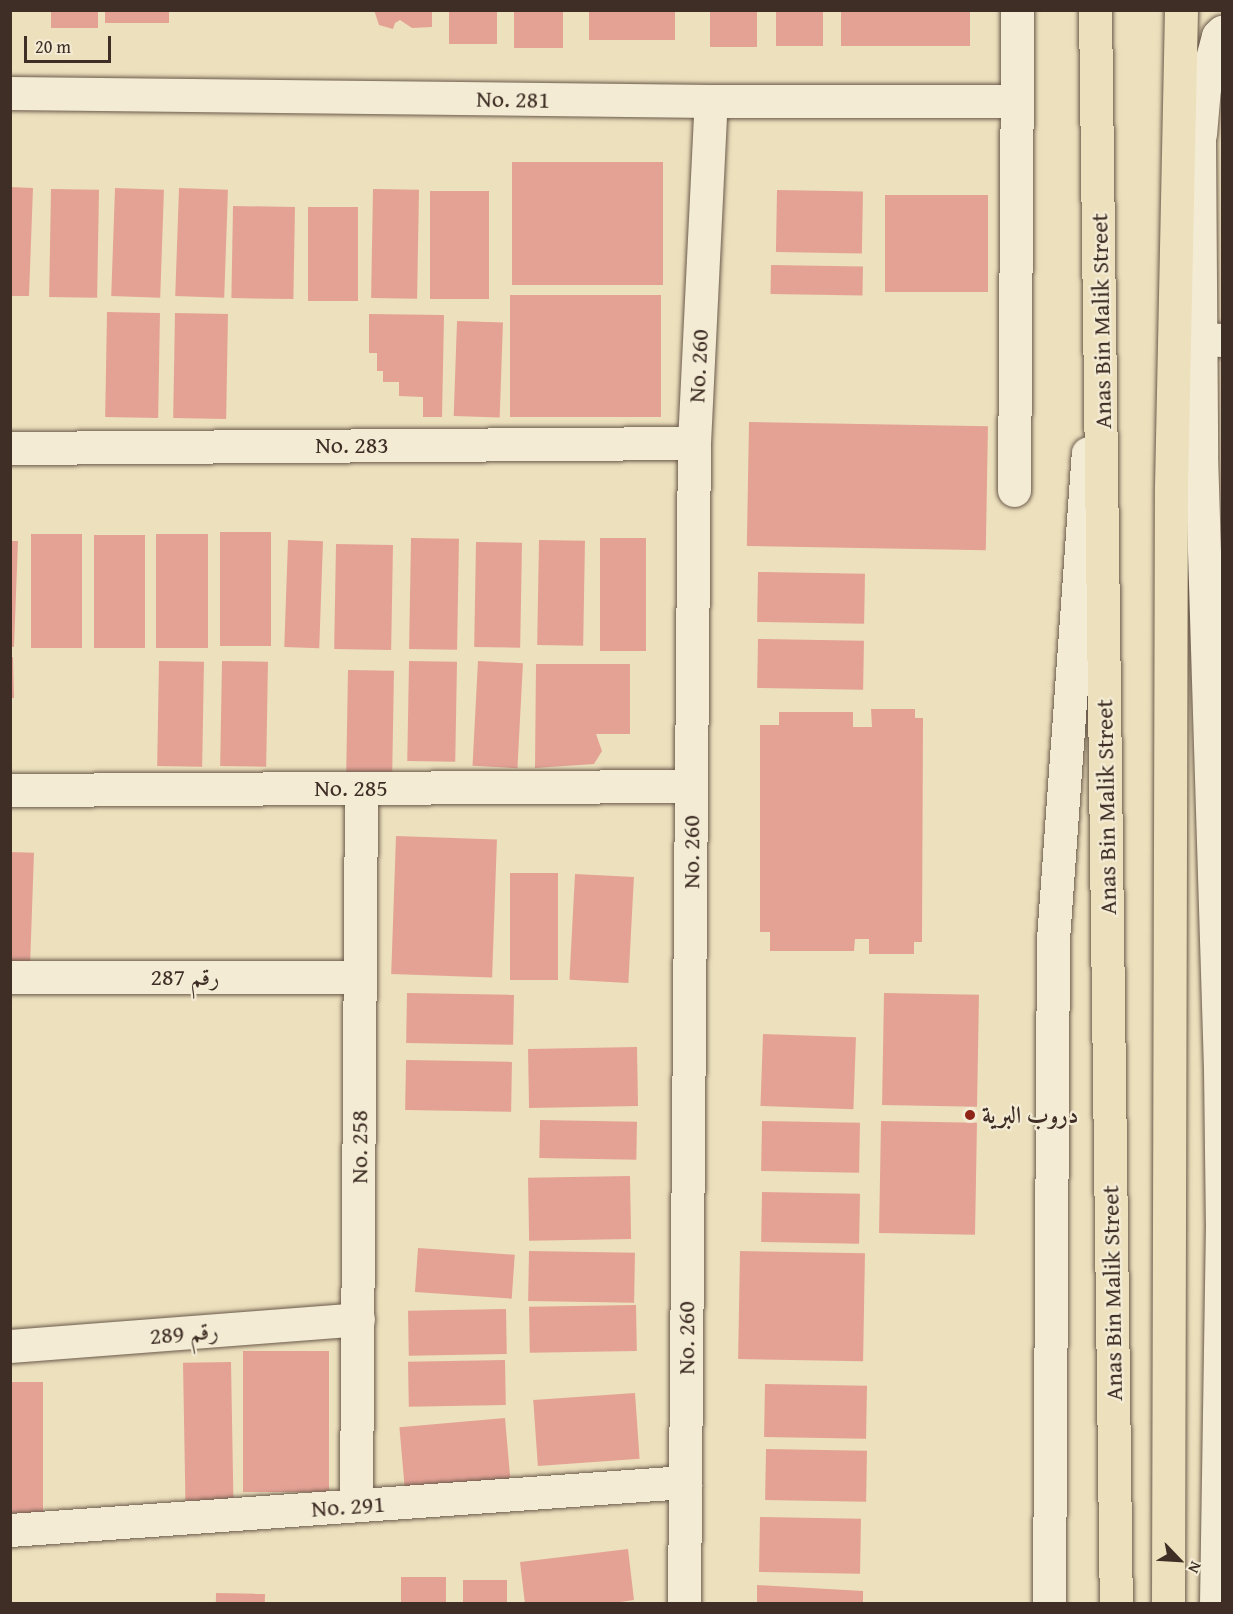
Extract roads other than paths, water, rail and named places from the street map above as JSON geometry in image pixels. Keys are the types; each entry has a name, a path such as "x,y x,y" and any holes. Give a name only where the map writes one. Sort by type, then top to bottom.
{"main road":[{"name":"Anas Bin Malik Street","path":"1095,10 1116,1604"},
{"path":"1168,1604 1171,487 1181,10"}],"street":[{"path":"1014,490 1017,10"},
{"path":"1216,1604 1222,1246 1221,1068 1201,454 1212,339 1199,139 1204,88 1218,36 1222,32"},
{"path":"1180,62 1199,139"},
{"name":"No. 281","path":"10,93 711,101 1015,101"},
{"name":"No. 260","path":"684,1604 694,442 711,101"},
{"path":"1048,1604 1053,939 1100,283"},
{"name":"No. 283","path":"10,448 694,442"},
{"name":"No. 285","path":"10,790 691,786"},
{"name":"No. 258","path":"356,1505 361,788"},
{"name":"رقم 287","path":"10,977 360,977"},
{"name":"رقم 289","path":"10,1346 358,1319"},
{"name":"No. 291","path":"10,1530 685,1482"},
{"path":"1216,1523 1222,1604"}],"place":[{"name":"دروب البرية","path":"970,1115"}]}
